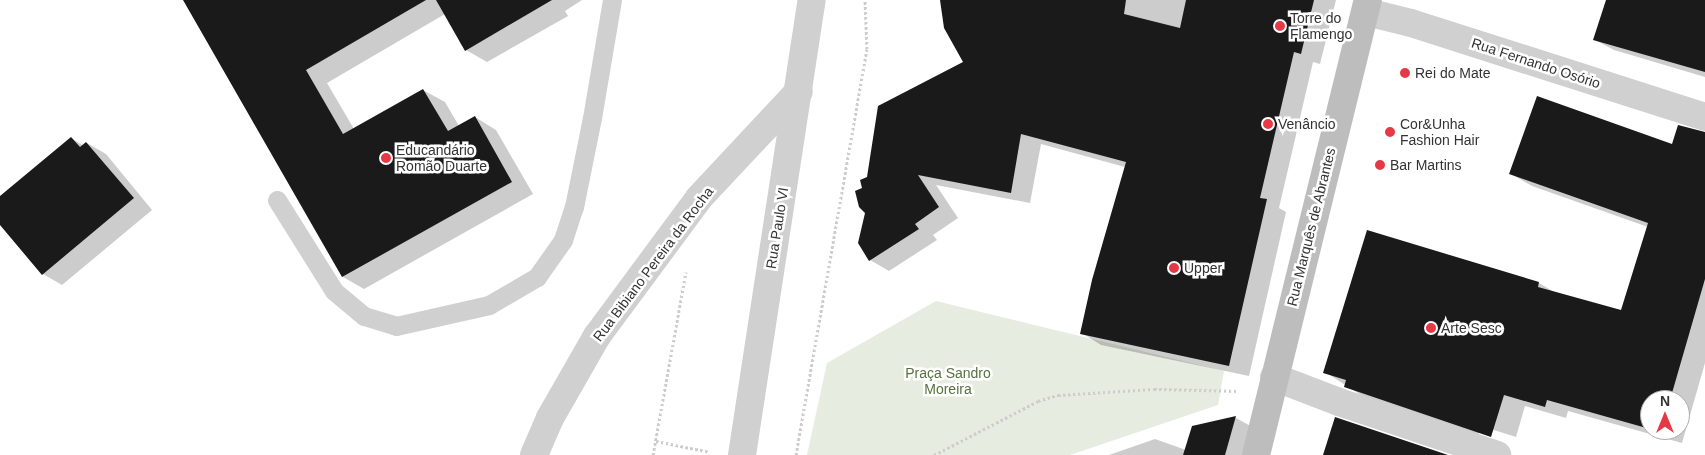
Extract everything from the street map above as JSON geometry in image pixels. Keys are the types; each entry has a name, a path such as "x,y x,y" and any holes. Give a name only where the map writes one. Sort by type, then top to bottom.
{"street":[{"name":"Rua Paulo VI","path":"730,454 799,92 812,0"},
{"name":"Rua Fernando Osório","path":"1367,6 1410,23 1705,116"},
{"name":"Rua Marquês de Abrantes","path":"1256,455 1272,384 1367,6"},
{"name":"Rua Bibiano Pereira da Rocha","path":"534,455 550,418 597,336 699,198 799,92"},
{"path":"1272,384 1339,402 1497,455"}],"lane":[{"path":"276,200 334,292 364,316 396,326 489,305 537,277 563,240 574,208 592,118 612,0"}],"path":[{"path":"796,455 867,49 865,0"},
{"path":"653,455 687,266"},
{"path":"934,455 1038,401 1058,395 1272,384"},
{"path":"656,441 730,454"}],"green space":[{"name":"Praça Sandro Moreira","path":"936,301 1224,371 1218,405 1070,455 807,455 827,363"}],"building":[{"name":"Educandário Romão Duarte","path":"183,0 426,0 306,70 343,134 423,89 448,131 475,116 512,182 342,277"},
{"path":"436,0 552,0 465,51"},
{"path":"940,0 1126,0 1124,14 1180,28 1186,0 1314,0 1301,54 1294,52 1260,198 1267,199 1229,366 1080,334 1092,280 1126,162 1021,134 1011,193 918,175 939,207 915,224 919,229 869,261 858,243 865,213 859,207 855,191 862,188 860,180 867,177 878,106 963,62 944,28"},
{"path":"1606,0 1705,0 1705,72 1593,40"},
{"path":"1537,96 1672,144 1678,125 1705,132 1705,279 1673,390 1640,390 1640,426 1547,400 1545,407 1504,395 1491,437 1344,387 1346,380 1323,373 1367,230 1539,282 1538,287 1621,310 1648,223 1509,174"},
{"path":"71,137 80,147 86,142 134,198 42,275 0,225 0,196"},
{"path":"1236,416 1225,455 1183,455 1192,426"},
{"path":"1335,417 1448,455 1323,455"}],"place":[{"name":"Torre do Flamengo","path":"1280,26"},
{"name":"Rei do Mate","path":"1405,73"},
{"name":"Venâncio","path":"1268,124"},
{"name":"Cor&Unha Fashion Hair","path":"1390,132"},
{"name":"Educandário Romão Duarte","path":"386,158"},
{"name":"Bar Martins","path":"1380,165"},
{"name":"Upper","path":"1174,268"},
{"name":"Arte Sesc","path":"1431,328"}]}
